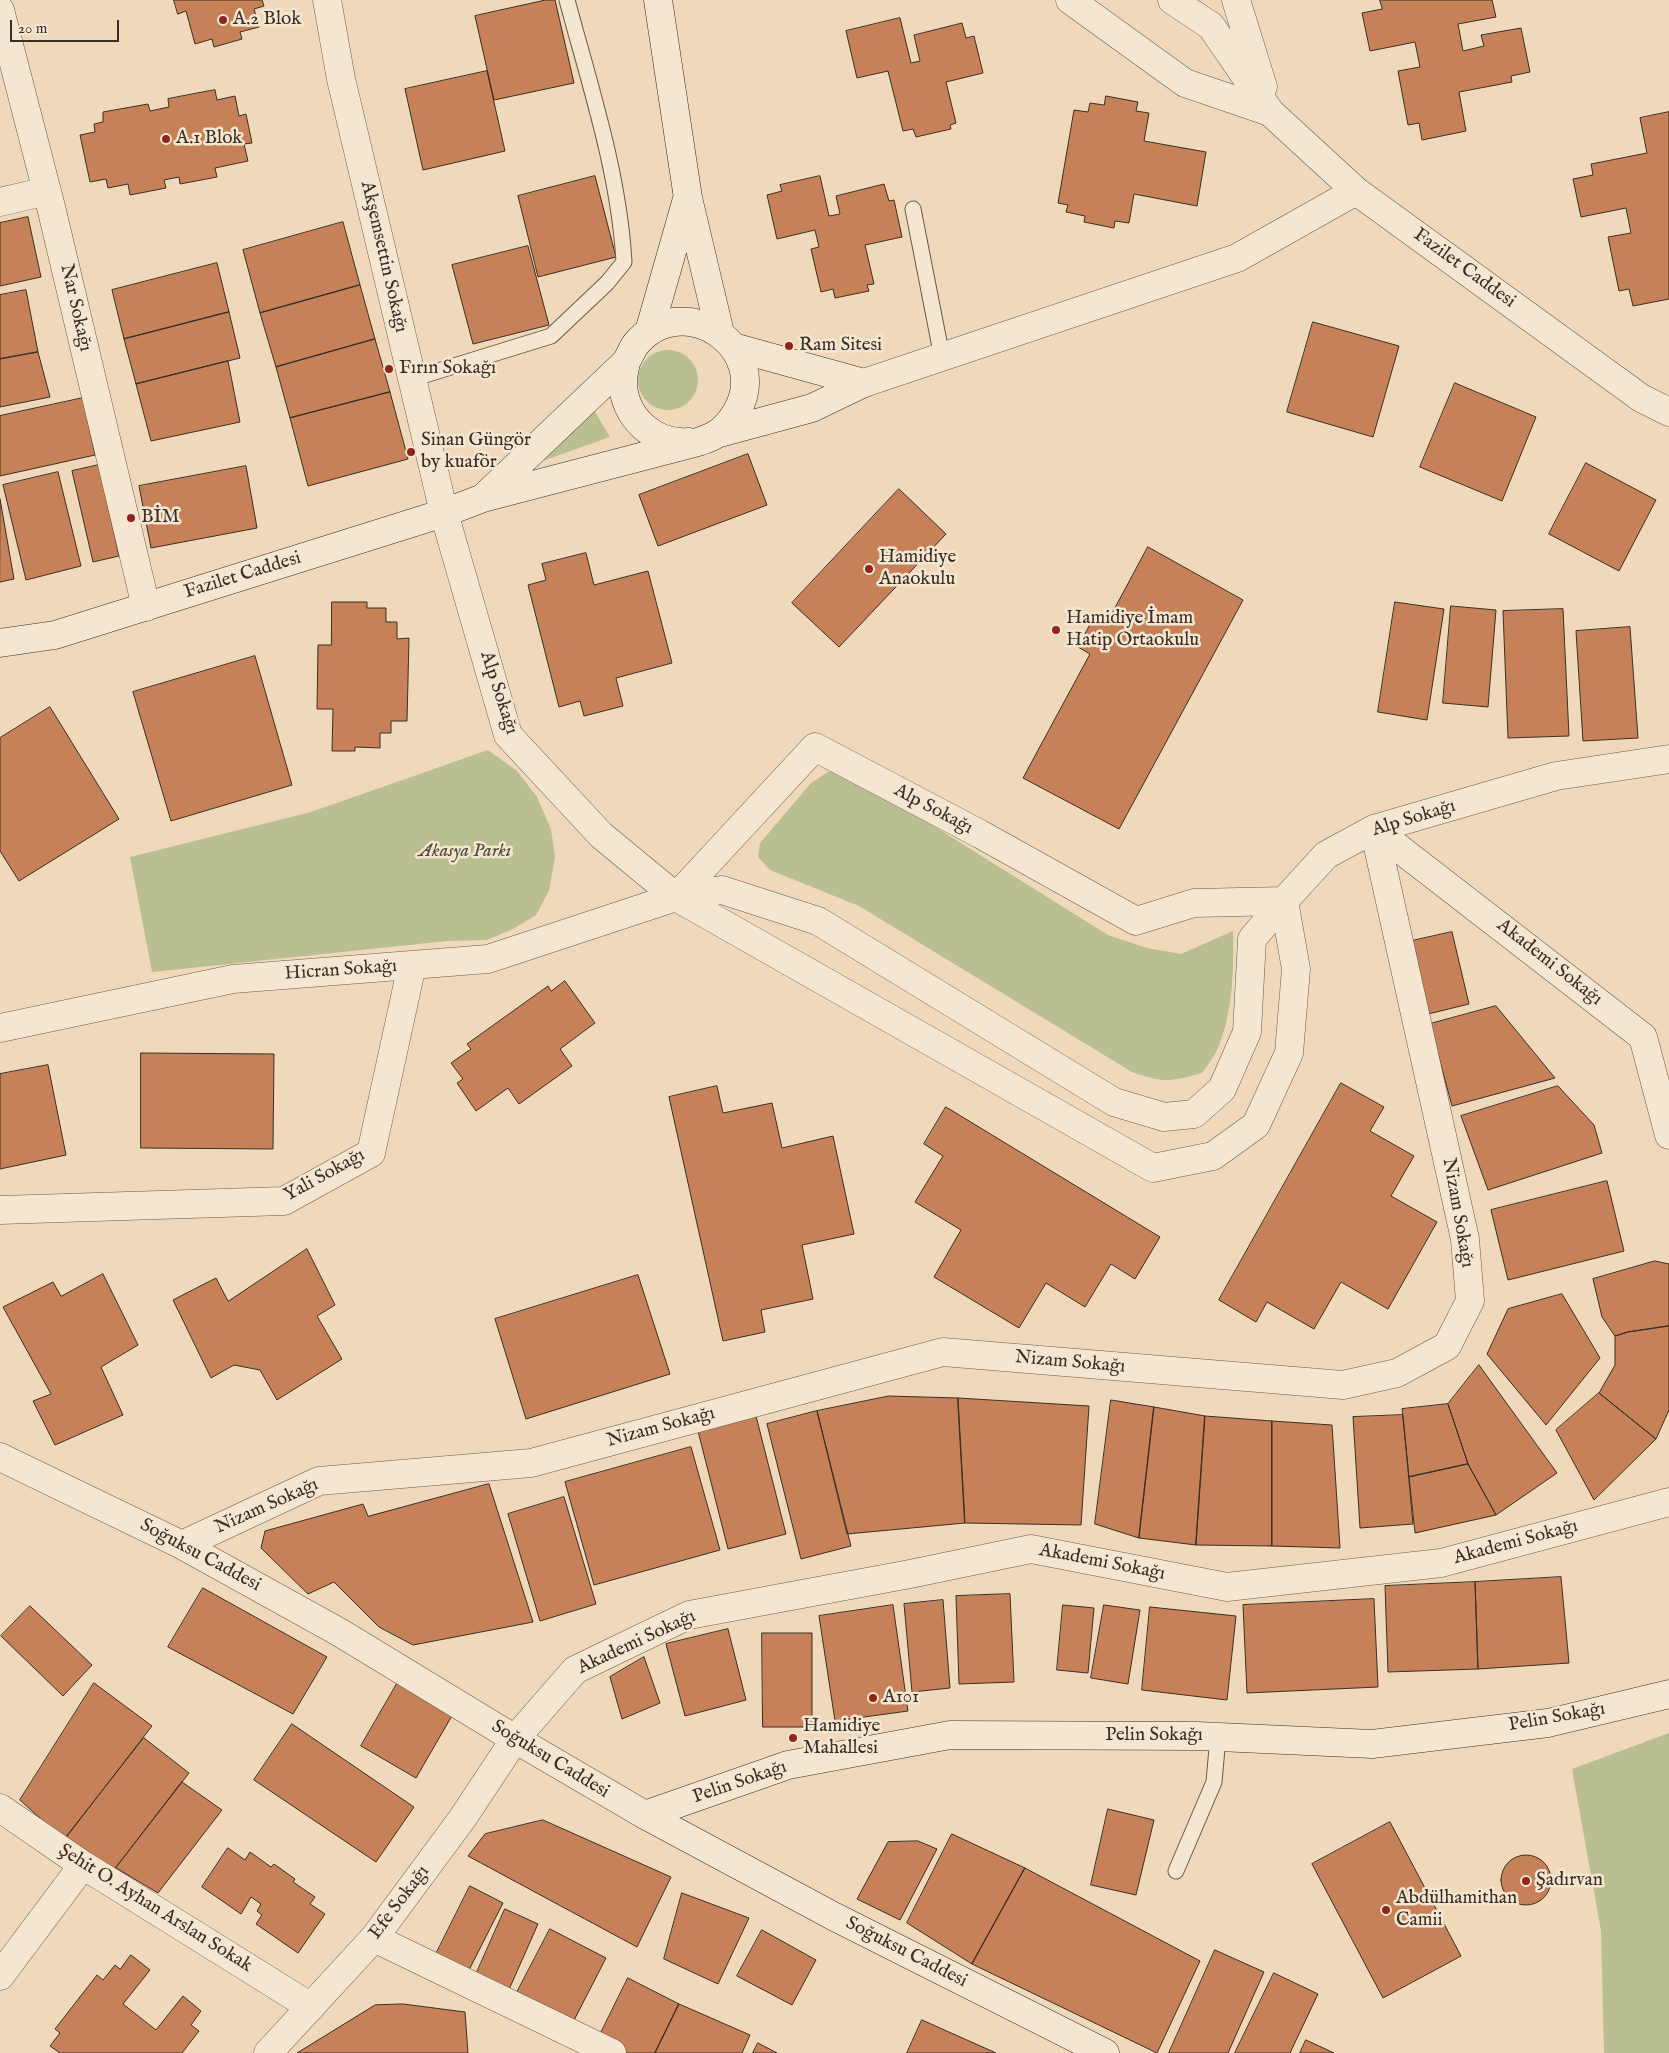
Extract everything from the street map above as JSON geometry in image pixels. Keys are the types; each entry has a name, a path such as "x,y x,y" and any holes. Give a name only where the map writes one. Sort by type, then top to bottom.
{"street":[{"name":"Akşemsettin Sokağı","path":"327,0 341,79 444,513"},
{"path":"626,362 623,381 625,399 633,416 645,430 661,439 679,443 707,438 731,421 741,404 745,384 742,365 727,340 688,198 658,0"},
{"path":"1070,0 1185,83 1270,112"},
{"path":"1172,0 1212,26 1270,112"},
{"path":"1236,0 1270,112"},
{"name":"Nar Sokağı","path":"0,10 47,191 146,607"},
{"name":"Fazilet Caddesi","path":"1270,112 1356,191 1641,398 1669,412"},
{"path":"0,202 47,191"},
{"name":"Fazilet Caddesi","path":"0,643 55,635 444,513 483,498 812,408 864,383 1237,258 1356,191"},
{"path":"649,332 688,198"},
{"path":"483,498 626,362 635,346 649,332 666,324 685,321 704,324 727,340 864,383"},
{"name":"Alp Sokağı","path":"444,513 508,735 601,835 676,896 815,747 980,834 1136,921 1194,903 1284,901 1326,855 1374,829 1556,776 1669,759"},
{"name":"Akademi Sokağı","path":"1374,829 1572,980 1643,1037 1669,1046"},
{"name":"Nizam Sokağı","path":"182,1545 318,1481 531,1463 942,1352 1343,1385 1397,1372 1447,1346 1470,1301 1465,1239 1374,829"},
{"name":"Hicran Sokağı","path":"0,1028 233,979 488,959 676,896 722,890 818,921 1114,1102 1164,1117 1194,1114 1222,1089 1247,1032 1252,939 1284,901"},
{"path":"676,896 1153,1168 1213,1156 1256,1125 1289,1053 1296,969 1284,901"},
{"name":"Yali Sokağı","path":"0,1210 284,1201 371,1153 412,965"},
{"path":"1643,1037 1669,1135"},
{"name":"Soğuksu Caddesi","path":"0,1458 182,1545 339,1632 515,1740 645,1815 833,1916 1105,2053"},
{"name":"Akademi Sokağı","path":"515,1740 575,1670 689,1615 900,1576 1031,1549 1227,1587 1440,1563 1669,1502"},
{"name":"Pelin Sokağı","path":"645,1815 788,1765 950,1735 1218,1737 1372,1744 1548,1723 1669,1694"},
{"name":"Efe Sokağı","path":"268,2053 374,1938 462,1820 515,1740"},
{"name":"Şehit O. Ayhan Arslan Sokak","path":"0,1808 83,1865 311,2007"},
{"path":"0,1976 83,1865"},
{"path":"374,1938 612,2053"}],"lane":[{"path":"412,380 551,336 607,283 624,262 622,224 601,127 567,0"},
{"path":"913,209 942,357"},
{"path":"1176,1871 1214,1782 1218,1737"}],"green space":[{"path":"668,350 680,352 693,363 698,380 696,392 685,405 668,410 656,408 643,397 638,380 640,368 651,355"},
{"path":"591,405 610,437 531,465"},
{"name":"Akasya Parkı","path":"488,750 517,771 537,797 551,829 555,857 549,891 536,915 513,929 487,940 447,941 152,972 130,857 311,812"},
{"path":"838,770 908,810 1108,935 1147,948 1181,954 1233,931 1233,976 1226,1022 1217,1050 1202,1073 1174,1080 1160,1080 1132,1072 859,906 770,870 758,857 760,843 811,783 828,772"},
{"path":"1669,1733 1669,2053 1604,2053 1601,1931 1572,1769"}],"building":[{"name":"A.2 Blok","path":"174,0 262,0 264,6 254,9 259,27 240,32 242,39 214,47 212,39 195,44 186,11 178,14"},
{"path":"546,0 555,0 574,83 494,100 475,16"},
{"path":"1380,0 1492,0 1496,17 1458,24 1463,51 1484,46 1481,35 1521,28 1530,72 1511,76 1512,82 1459,92 1466,131 1422,140 1419,123 1408,125 1398,71 1420,67 1415,42 1370,51 1362,13 1382,9"},
{"path":"900,18 911,63 920,61 914,35 962,23 966,38 974,36 983,73 946,82 956,123 950,125 951,129 916,137 913,129 903,131 888,71 857,78 846,31"},
{"path":"487,71 505,151 423,170 405,89"},
{"name":"A.1 Blok","path":"215,90 217,100 235,96 239,116 246,114 252,143 244,144 248,161 215,168 217,177 180,184 179,177 164,180 166,188 130,195 128,184 108,188 106,179 90,182 80,135 95,132 94,124 103,122 103,112 148,104 150,111 169,107 168,99"},
{"path":"1106,96 1138,102 1136,111 1149,113 1144,141 1206,152 1197,206 1134,194 1129,223 1115,221 1114,228 1084,222 1085,216 1066,212 1068,205 1058,203 1074,110 1088,112 1090,103 1104,105"},
{"path":"1669,112 1669,299 1633,306 1629,289 1619,291 1608,237 1631,233 1626,208 1581,217 1573,179 1593,175 1591,164 1647,153 1640,118"},
{"path":"595,176 616,257 538,277 518,196"},
{"path":"820,176 829,216 840,214 836,196 884,184 889,201 894,200 902,237 865,245 874,284 867,285 869,291 835,298 833,289 821,292 811,249 819,247 815,230 777,239 767,195 782,191 780,185"},
{"path":"28,217 41,277 0,286 0,223"},
{"path":"343,222 360,285 260,313 243,250"},
{"path":"528,246 549,325 473,344 452,265"},
{"path":"217,263 229,312 124,339 112,290"},
{"path":"360,285 375,339 276,367 260,313"},
{"path":"26,290 38,352 0,359 0,295"},
{"path":"229,312 240,358 136,384 124,339"},
{"path":"1313,322 1399,346 1373,437 1287,412"},
{"path":"375,339 390,392 290,418 276,367"},
{"path":"38,352 50,397 0,407 0,359"},
{"path":"228,361 240,422 151,441 136,384"},
{"path":"1455,383 1536,417 1502,501 1420,467"},
{"path":"390,392 408,459 308,486 290,418"},
{"path":"83,398 95,455 0,476 0,416"},
{"path":"748,454 767,505 658,546 639,495"},
{"path":"1586,463 1656,500 1619,571 1549,534"},
{"path":"99,465 119,556 93,562 72,471"},
{"path":"246,466 257,528 151,548 139,486"},
{"path":"58,472 81,566 26,580 3,485"},
{"name":"Hamidiye Anaokulu","path":"899,489 946,534 839,647 792,603"},
{"path":"0,499 14,579 0,582"},
{"path":"1148,547 1243,600 1119,829 1023,778 1090,654 1078,647 1096,613 1108,620"},
{"path":"586,553 594,585 648,571 672,663 616,678 623,706 584,716 580,701 559,707 528,585 546,580 542,564"},
{"path":"332,602 367,602 367,608 386,608 386,622 397,622 397,639 409,638 407,721 391,721 391,733 380,733 380,748 355,747 355,751 332,751 333,709 317,709 318,645 331,645"},
{"path":"1395,602 1444,609 1427,720 1378,712"},
{"path":"1451,606 1496,610 1488,707 1443,703"},
{"path":"1563,609 1569,736 1508,738 1503,611"},
{"path":"1630,627 1638,738 1583,741 1576,631"},
{"path":"255,656 292,785 171,821 133,692"},
{"path":"50,707 119,819 19,881 0,851 0,738"},
{"path":"1452,932 1469,1004 1424,1015 1407,942"},
{"path":"565,981 595,1023 560,1049 572,1066 519,1104 508,1088 476,1111 457,1083 463,1079 451,1063 471,1049 467,1044 548,986 551,991"},
{"path":"1496,1006 1555,1078 1452,1106 1430,1024"},
{"path":"141,1053 274,1054 273,1149 141,1148"},
{"path":"48,1065 66,1155 0,1169 0,1074"},
{"path":"1341,1083 1384,1107 1370,1131 1414,1156 1391,1196 1437,1222 1388,1309 1341,1282 1314,1329 1267,1302 1256,1322 1219,1300"},
{"path":"717,1086 723,1113 772,1103 782,1148 833,1136 854,1234 802,1245 813,1299 761,1310 765,1332 723,1341 669,1097"},
{"path":"1558,1086 1594,1125 1602,1153 1488,1190 1461,1116"},
{"path":"946,1107 1160,1237 1135,1279 1111,1264 1085,1307 1046,1283 1019,1328 934,1277 961,1230 915,1202 943,1156 924,1144"},
{"path":"1607,1181 1624,1251 1508,1280 1491,1210"},
{"path":"307,1249 335,1305 317,1316 342,1359 277,1400 260,1370 234,1365 211,1378 173,1300 216,1278 228,1301"},
{"path":"1655,1261 1669,1264 1669,1326 1628,1332 1615,1336 1602,1317 1593,1279"},
{"path":"103,1274 138,1345 101,1367 123,1415 55,1445 33,1401 51,1394 3,1307 53,1282 61,1296"},
{"path":"638,1275 670,1374 526,1419 495,1319"},
{"path":"1562,1294 1600,1358 1546,1425 1487,1354 1508,1309"},
{"path":"1669,1326 1669,1410 1656,1439 1599,1393 1615,1365 1615,1336 1628,1332"},
{"path":"1479,1365 1557,1473 1496,1515 1468,1464 1448,1404"},
{"path":"1599,1393 1656,1439 1594,1500 1556,1430"},
{"path":"889,1396 958,1398 965,1523 847,1534 817,1411"},
{"path":"958,1398 1089,1406 1081,1525 965,1523"},
{"path":"1111,1400 1154,1407 1139,1538 1095,1524"},
{"path":"1448,1404 1468,1464 1409,1477 1402,1409"},
{"path":"1154,1407 1205,1416 1196,1545 1139,1538"},
{"path":"817,1411 851,1546 801,1559 767,1424"},
{"path":"1403,1415 1413,1524 1360,1528 1353,1417"},
{"path":"756,1416 786,1534 728,1549 698,1431"},
{"path":"1205,1416 1272,1421 1272,1546 1196,1545"},
{"path":"1272,1421 1332,1425 1340,1548 1272,1546"},
{"path":"691,1447 720,1550 594,1585 565,1482"},
{"path":"1468,1464 1496,1515 1415,1533 1409,1477"},
{"path":"489,1484 533,1622 413,1645 379,1627 334,1582 308,1594 261,1548 265,1531 363,1504 368,1516"},
{"path":"564,1497 596,1604 540,1621 508,1514"},
{"path":"1561,1577 1569,1663 1478,1669 1475,1582"},
{"path":"1475,1582 1478,1669 1388,1672 1385,1586"},
{"path":"203,1588 327,1657 293,1714 168,1647"},
{"path":"1010,1594 1014,1682 959,1684 956,1596"},
{"path":"1374,1599 1378,1687 1247,1693 1243,1605"},
{"path":"943,1600 950,1688 912,1692 904,1604"},
{"path":"893,1605 908,1711 835,1721 819,1616"},
{"path":"1063,1605 1094,1608 1088,1673 1057,1670"},
{"path":"1104,1605 1140,1610 1128,1684 1091,1678"},
{"path":"30,1606 92,1665 63,1696 1,1636"},
{"path":"1150,1607 1236,1616 1227,1700 1142,1690"},
{"path":"728,1629 746,1700 685,1716 666,1644"},
{"path":"762,1633 812,1633 812,1727 763,1727"},
{"path":"644,1657 660,1703 622,1719 610,1677"},
{"path":"398,1682 453,1714 416,1778 361,1746"},
{"path":"94,1683 152,1726 64,1840 20,1800"},
{"path":"292,1724 414,1807 376,1862 254,1780"},
{"path":"144,1738 189,1773 110,1875 64,1840"},
{"path":"182,1782 222,1810 158,1893 116,1868"},
{"path":"1108,1809 1154,1820 1136,1895 1091,1885"},
{"path":"543,1820 671,1877 637,1947 468,1856 485,1834"},
{"name":"Abdülhamithan Camii","path":"1390,1822 1461,1956 1383,1998 1312,1864"},
{"path":"952,1834 1025,1868 972,1964 907,1923"},
{"path":"918,1841 937,1849 900,1920 857,1899 888,1842"},
{"path":"228,1848 245,1860 250,1852 271,1867 274,1864 295,1879 293,1882 315,1897 310,1904 325,1914 298,1953 256,1924 262,1915 257,1911 261,1904 251,1897 241,1914 202,1887"},
{"name":"Şadırvan","path":"1521,1855 1531,1855 1544,1862 1551,1875 1551,1885 1544,1898 1531,1905 1521,1905 1512,1901 1505,1894 1501,1885 1501,1875 1505,1866 1512,1859"},
{"path":"1025,1868 1200,1961 1157,2053 972,1964"},
{"path":"470,1886 503,1903 467,1974 434,1958"},
{"path":"682,1893 749,1918 718,1984 664,1959"},
{"path":"505,1909 538,1924 507,1994 474,1979"},
{"path":"550,1929 606,1958 568,2032 512,2002"},
{"path":"762,1930 816,1960 792,2005 737,1976"},
{"path":"1215,1950 1264,1972 1228,2053 1169,2053"},
{"path":"131,1955 150,1970 123,2004 156,2030 183,1996 201,2011 191,2025 199,2031 182,2053 60,2053 50,2046 60,2033 55,2029 97,1975 103,1980 115,1965 120,1969"},
{"path":"1274,1973 1318,1994 1290,2053 1235,2053"},
{"path":"628,1978 679,2004 655,2053 616,2053 596,2043"},
{"path":"403,2004 465,2012 468,2053 297,2053 375,2005"},
{"path":"679,2004 750,2035 742,2053 655,2053"},
{"path":"922,2020 996,2053 907,2053"},
{"path":"1306,2040 1334,2053 1300,2053"},
{"path":"758,2043 777,2053 753,2053"}],"place":[{"name":"A.2 Blok","path":"223,20"},
{"name":"A.1 Blok","path":"166,139"},
{"name":"Ram Sitesi","path":"789,346"},
{"name":"Fırın Sokağı","path":"389,369"},
{"name":"Sinan Güngör by kuaför","path":"411,452"},
{"name":"BİM","path":"131,518"},
{"name":"Hamidiye Anaokulu","path":"869,569"},
{"name":"Hamidiye İmam Hatip Ortaokulu","path":"1056,630"},
{"name":"A101","path":"873,1698"},
{"name":"Hamidiye Mahallesi","path":"793,1738"},
{"name":"Şadırvan","path":"1526,1881"},
{"name":"Abdülhamithan Camii","path":"1386,1910"}]}
